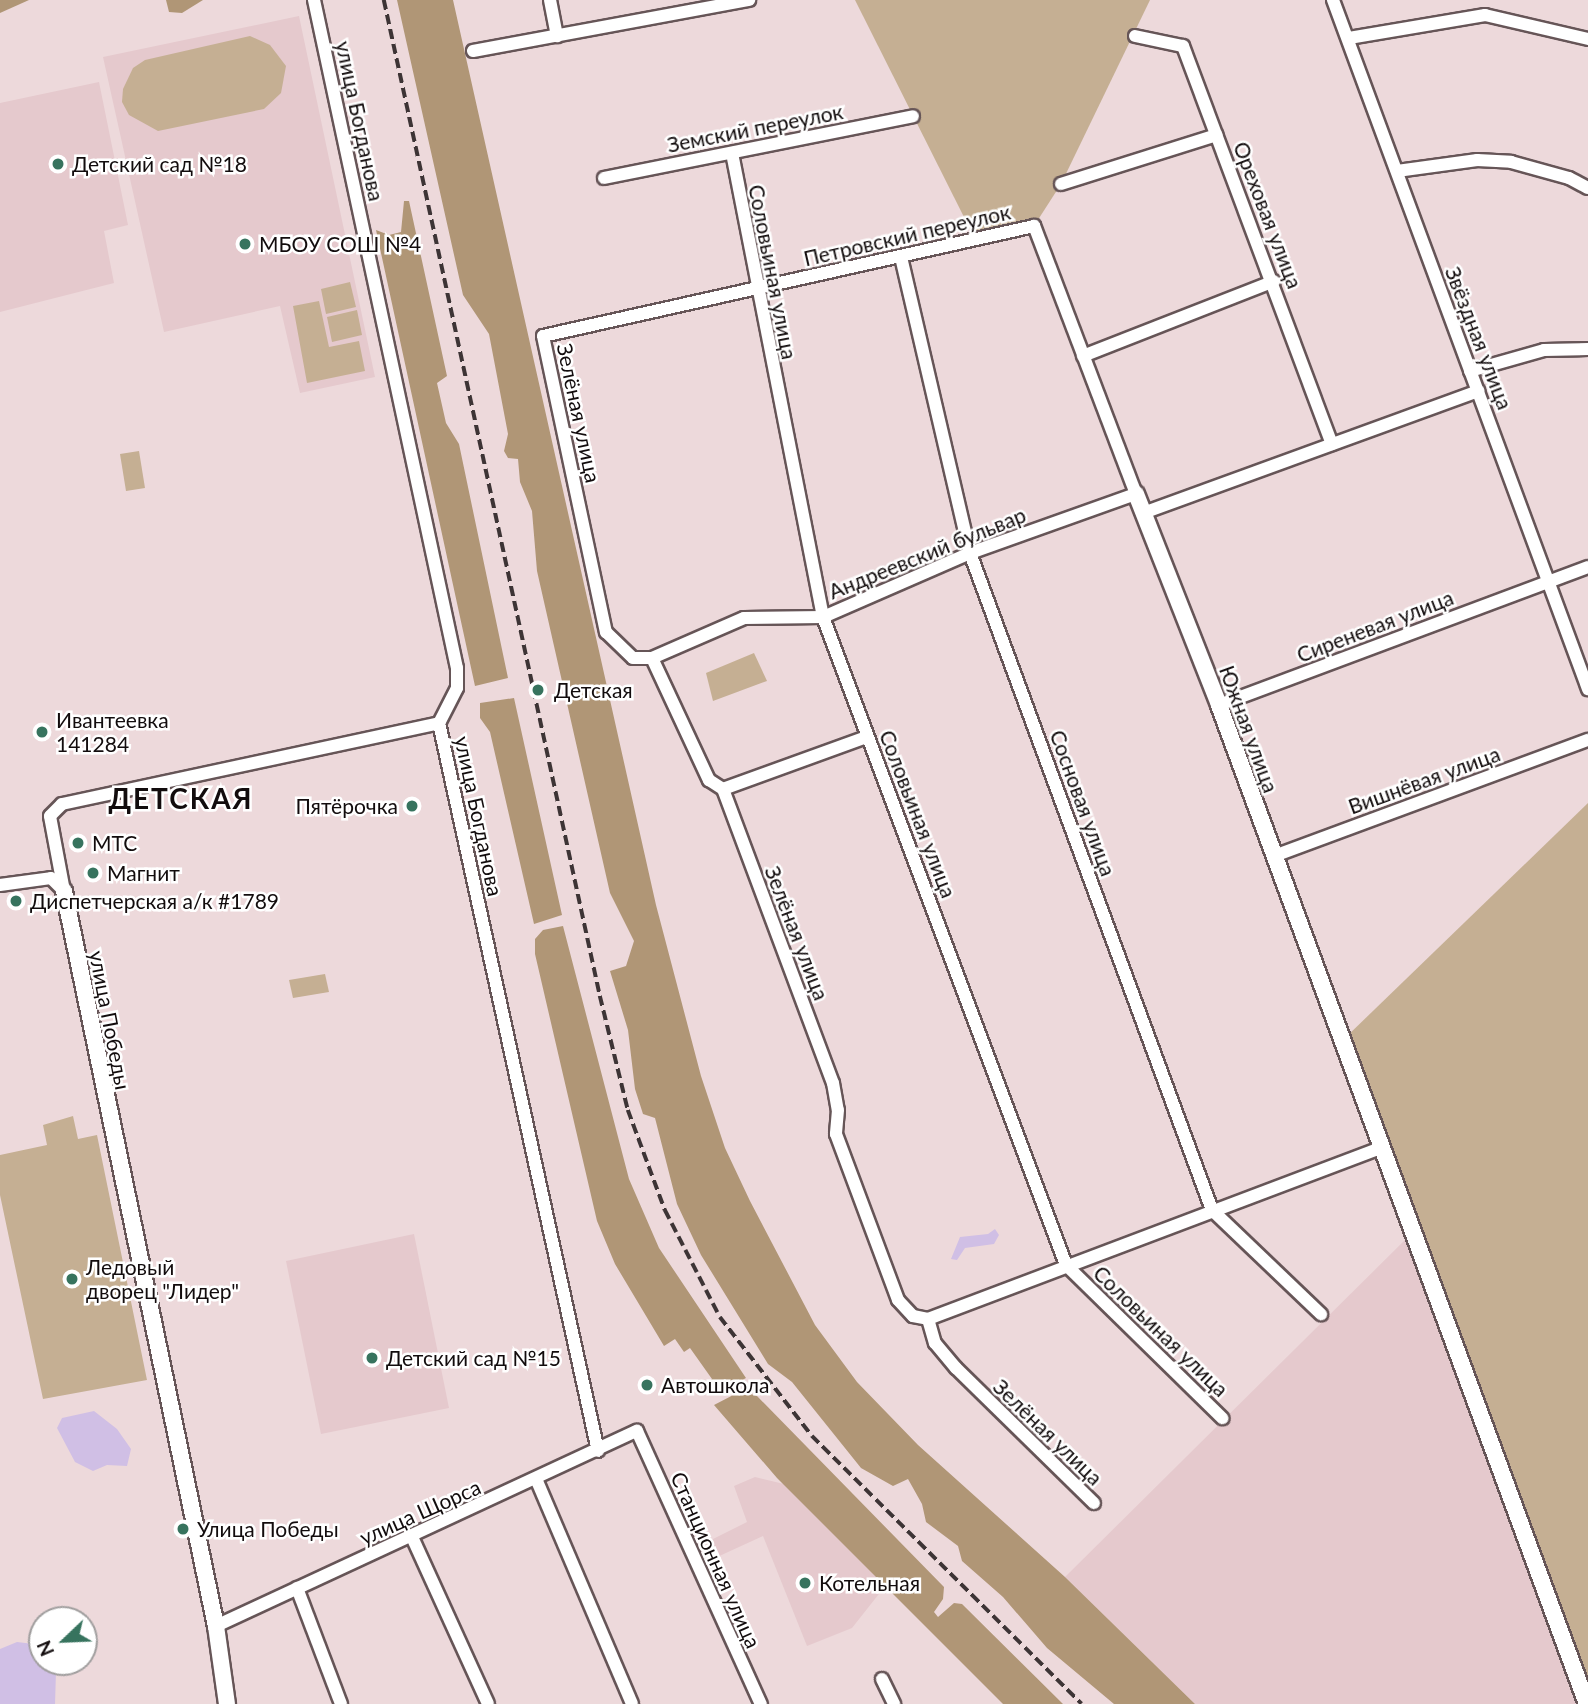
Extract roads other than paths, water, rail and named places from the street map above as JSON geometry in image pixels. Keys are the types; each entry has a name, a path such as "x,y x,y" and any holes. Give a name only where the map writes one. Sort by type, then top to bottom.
{"street":[{"name":"улица Богданова","path":"314,0 457,668 457,688 439,723 598,1451"},
{"path":"550,0 557,36"},
{"path":"473,51 749,0"},
{"name":"Звёздная улица","path":"1333,0 1479,391 1545,582 1588,690"},
{"path":"1349,38 1485,15 1588,39"},
{"name":"Ореховая улица","path":"1135,36 1182,46 1274,281 1332,444"},
{"name":"Земский переулок","path":"604,178 913,116"},
{"path":"1061,184 1216,135"},
{"name":"Соловьиная улица","path":"732,153 755,288 823,617 1066,1265 1222,1418"},
{"path":"1397,171 1441,162 1500,161 1569,178 1588,188"},
{"name":"Петровский переулок","path":"543,336 1034,226"},
{"name":"Южная улица","path":"1034,226 1219,705 1417,1251 1587,1704"},
{"name":"Сосновая улица","path":"901,257 970,553 1212,1210 1321,1314"},
{"path":"1083,356 1274,281"},
{"name":"Зелёная улица","path":"543,336 606,632 633,657 652,658 709,780 723,789 833,1083 838,1110 836,1134 898,1300 914,1316 928,1319 935,1343 956,1368 1094,1503"},
{"path":"1470,371 1544,350 1588,349"},
{"path":"1143,513 1479,391"},
{"name":"Андреевский бульвар","path":"652,658 744,618 823,617 970,553 1136,494"},
{"name":"Сиреневая улица","path":"1219,705 1588,567"},
{"name":"улица Победы","path":"227,1704 216,1626 50,816 62,803 439,723"},
{"path":"723,789 867,737"},
{"name":"Вишнёвая улица","path":"1274,856 1588,740"},
{"path":"0,886 51,878 64,891"},
{"path":"928,1319 1380,1148"},
{"name":"улица Щорса","path":"216,1626 537,1481 637,1431"},
{"name":"Станционная улица","path":"637,1431 761,1704"},
{"path":"537,1481 632,1704"},
{"path":"412,1536 488,1704"},
{"path":"297,1588 341,1704"},
{"path":"882,1679 894,1704"}],"railway":[{"path":"384,0 600,996 628,1110 665,1210 720,1317 812,1436 1082,1704"}],"place":[{"name":"Детский сад №18","path":"58,164"},
{"name":"МБОУ СОШ №4","path":"245,244"},
{"name":"Детская","path":"538,690"},
{"name":"Ивантеевка 141284","path":"42,732"},
{"name":"Пятёрочка","path":"412,806"},
{"name":"МТС","path":"78,843"},
{"name":"Магнит","path":"93,873"},
{"name":"Диспетчерская а/к #1789","path":"16,901"},
{"name":"Ледовый дворец \"Лидер\"","path":"72,1279"},
{"name":"Детский сад №15","path":"372,1358"},
{"name":"Автошкола","path":"647,1385"},
{"name":"Улица Победы","path":"183,1529"},
{"name":"Котельная","path":"805,1583"}],"district":[{"name":"ДЕТСКАЯ","path":"181,798"}]}
